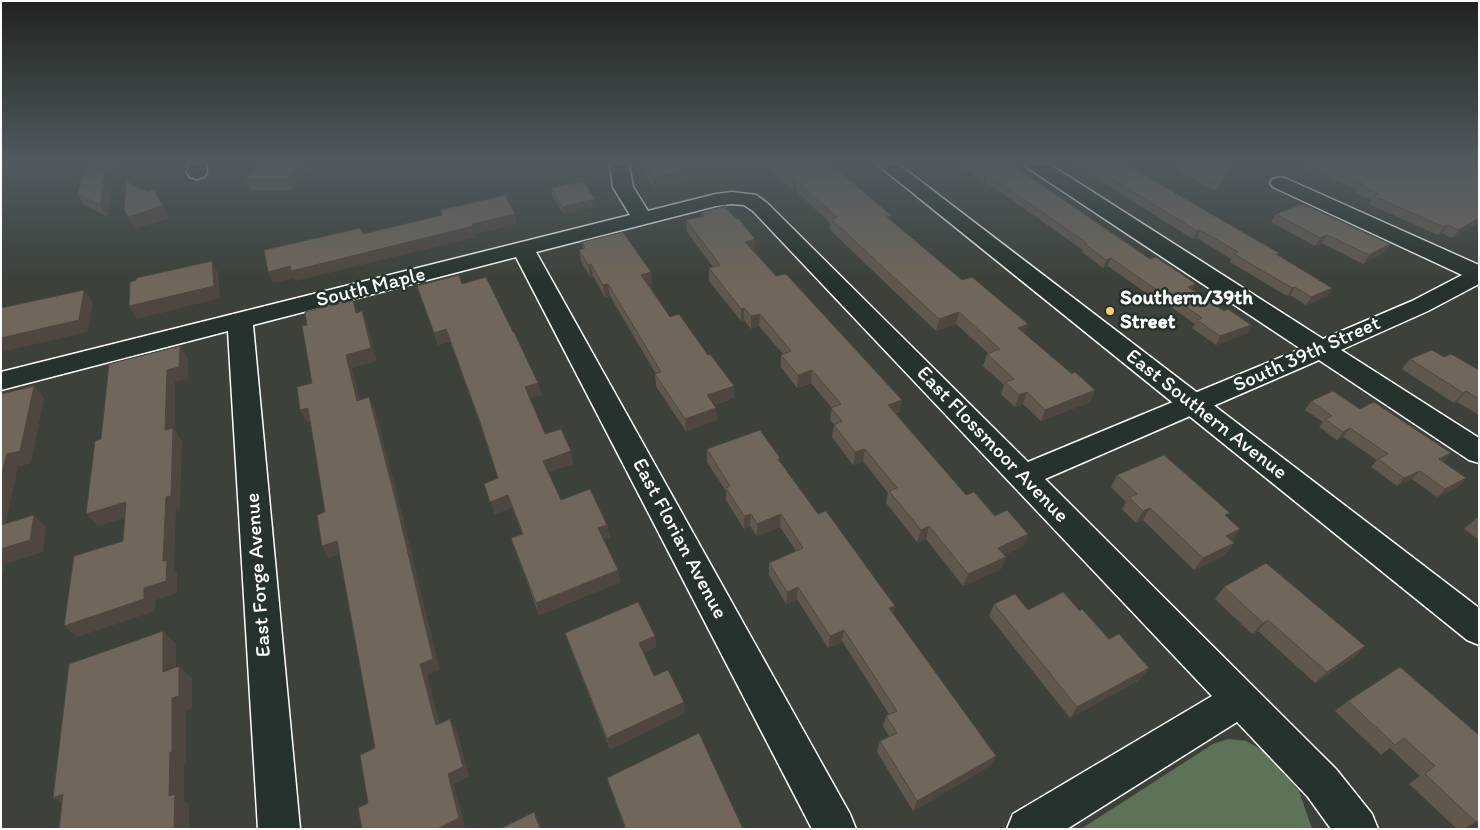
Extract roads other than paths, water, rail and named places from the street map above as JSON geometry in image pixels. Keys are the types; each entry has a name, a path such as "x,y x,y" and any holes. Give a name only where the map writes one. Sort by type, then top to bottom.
{"street":[{"path":"633,203 643,219"},
{"name":"South Maple","path":"1,381 705,203"},
{"name":"East Flossmoor Avenue","path":"754,203 1322,783 1357,829"},
{"name":"East Southern Avenue","path":"936,203 1479,629"},
{"path":"1095,203 1479,452"},
{"path":"1323,203 1479,274"},
{"name":"East Florian Avenue","path":"523,249 835,829"},
{"name":"South 39th Street","path":"1023,476 1194,405 1420,306 1479,274"},
{"name":"East Forge Avenue","path":"240,321 279,829"},
{"path":"1028,829 1240,699"}],"place":[{"name":"Southern/39th Street","path":"1110,311"}]}
